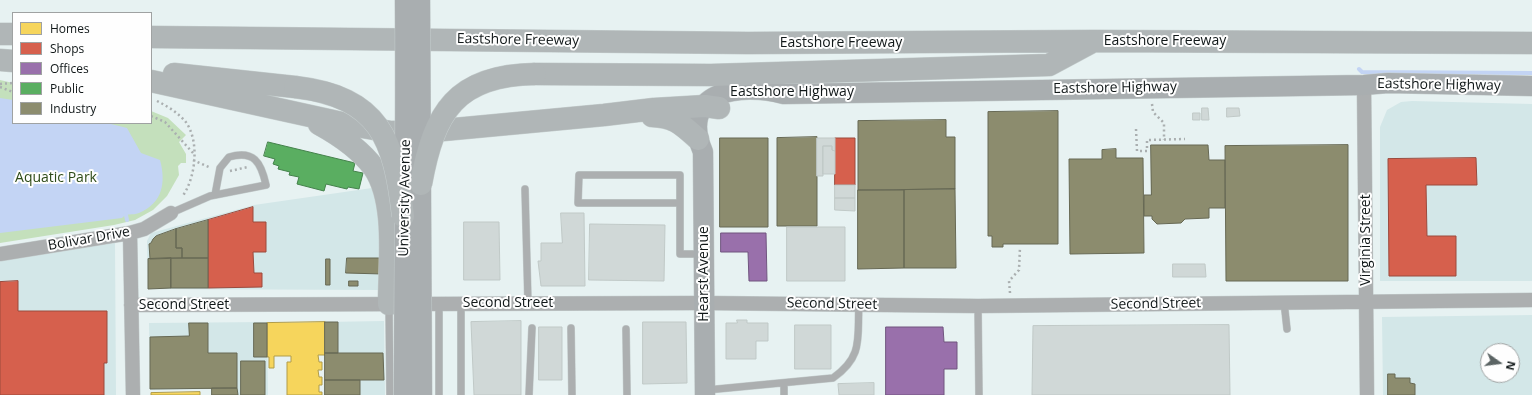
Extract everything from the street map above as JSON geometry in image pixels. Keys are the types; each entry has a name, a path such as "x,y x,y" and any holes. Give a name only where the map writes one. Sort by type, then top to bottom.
{"highway":[{"path":"0,34 12,34"},
{"name":"Eastshore Freeway","path":"152,37 748,43 1094,41 1532,43"},
{"path":"421,184 426,157 436,127 444,112 455,99 469,89 494,79 535,74 719,74 1049,65 1094,41"},
{"path":"0,60 12,61"},
{"path":"152,72 295,87 323,92 345,100 365,113 376,124 385,137 394,159 403,216"},
{"path":"152,81 273,107 351,126 405,132 604,115 654,109 712,107"},
{"path":"273,107 307,118 334,133 354,147 374,169 383,190 388,214 389,304"},
{"path":"604,115 667,117 681,124 701,146"}],"street":[{"name":"University Avenue","path":"404,395 403,216 406,175 405,0"},
{"name":"University Avenue","path":"420,0 422,395"},
{"name":"Eastshore Highway","path":"712,107 712,98 727,90 772,90 784,94 1388,83 1532,86"},
{"name":"Virginia Street","path":"1364,84 1367,395"},
{"name":"Hearst Avenue","path":"705,392 704,254 699,116 712,107"},
{"name":"Bolivar Drive","path":"0,254 130,233 144,229 171,212"},
{"path":"130,233 133,395"},
{"name":"Second Street","path":"131,305 704,303 1010,306 1532,300"}],"lane":[{"path":"171,212 215,195 266,185 259,163 254,158 244,154 229,157 220,168 215,195"},
{"path":"680,203 578,203 579,175 680,175 680,203 680,254 704,254"},
{"path":"525,190 528,303"},
{"path":"1284,302 1287,329"},
{"path":"389,304 390,395"},
{"path":"439,304 439,395"},
{"path":"461,304 461,395"},
{"path":"705,392 832,378 841,372 856,353 859,338 859,304"},
{"path":"978,306 979,395"},
{"path":"529,395 532,328"},
{"path":"571,328 572,395"},
{"path":"626,330 627,395"},
{"path":"784,383 784,395"}],"path":[{"path":"0,84 12,83"},
{"path":"0,87 12,92"},
{"path":"1152,87 1152,112 1164,123 1164,140"},
{"path":"152,99 173,109 186,121 193,139 194,154 190,180 185,192 171,212"},
{"path":"152,116 165,122 194,154"},
{"path":"1136,129 1137,151 1147,151 1147,140 1185,139"},
{"path":"1010,306 1009,281 1020,270 1020,248"}],"shaded area":[{"path":"1401,102 1532,104 1532,281 1380,281 1380,127 1387,110"},
{"path":"372,188 379,204 383,290 148,289 147,241 151,233 254,205"},
{"path":"115,243 116,395 0,395 0,260"},
{"path":"1532,315 1532,395 1383,395 1382,317"},
{"path":"384,321 385,395 325,395 325,322"},
{"path":"267,322 268,395 211,395 211,389 150,390 149,323"}],"green space":[{"name":"Aquatic Park","path":"0,80 12,83 12,124 152,124 152,111 168,118 186,135 179,142 186,154 186,163 181,163 178,166 179,175 167,196 153,210 135,220 114,225 0,243"}],"water":[{"name":"Aquatic Park","path":"0,98 12,100 12,124 111,124 127,128 141,153 160,160 163,176 161,191 153,204 139,213 126,215 122,218 0,233"}],"building: Homes":[{"path":"325,322 325,355 318,355 319,362 322,362 322,370 318,370 319,377 322,377 322,385 319,385 319,392 322,392 322,395 287,395 287,362 291,362 291,356 274,356 274,368 269,368 269,357 267,357 267,323"},
{"path":"200,392 200,395 151,395 151,393"}],"building: Shops":[{"path":"835,138 855,138 855,185 835,185"},
{"path":"1476,158 1477,185 1426,185 1427,236 1456,236 1456,276 1389,276 1388,159"},
{"path":"253,207 253,222 266,222 266,252 253,252 254,273 262,273 262,287 208,288 208,220"},
{"path":"18,281 18,311 107,311 107,363 104,363 104,395 0,395 0,282"}],"building: Offices":[{"path":"721,233 766,233 767,281 749,281 748,252 721,252"},
{"path":"886,327 943,327 944,342 957,342 957,369 944,369 944,395 886,395"}],"building: Public":[{"path":"268,142 355,163 353,171 363,173 359,189 348,187 347,189 326,184 324,191 297,184 299,177 289,175 290,172 278,169 279,166 273,164 275,159 264,156"}],"building: Industry":[{"path":"1058,111 1058,244 1003,244 1003,247 992,247 992,236 988,236 988,112"},
{"path":"946,120 946,137 955,137 955,189 858,190 858,121"},
{"path":"817,137 817,226 777,226 777,138"},
{"path":"720,138 768,138 768,227 720,227"},
{"path":"1151,145 1208,145 1209,160 1225,160 1225,208 1209,208 1209,218 1185,219 1181,223 1157,224 1152,219 1152,216 1144,216 1144,195 1151,195"},
{"path":"1348,145 1348,281 1226,281 1225,146"},
{"path":"1116,149 1116,158 1143,158 1144,253 1070,254 1069,159 1102,159 1102,150"},
{"path":"955,189 956,268 904,268 904,190"},
{"path":"858,190 904,190 904,268 858,269"},
{"path":"208,220 208,258 182,258 182,248 176,248 176,229"},
{"path":"176,229 176,248 182,248 182,258 150,259 149,244 153,239 156,236"},
{"path":"171,258 171,288 148,289 148,259"},
{"path":"171,258 208,258 208,288 171,288"},
{"path":"347,258 383,258 383,274 346,273"},
{"path":"326,259 330,259 330,285 326,285"},
{"path":"349,281 358,281 358,286 349,286"},
{"path":"325,322 338,322 338,353 325,353"},
{"path":"189,323 208,323 208,353 237,353 237,388 150,389 150,337 189,336"},
{"path":"254,323 267,323 267,357 254,357"},
{"path":"325,353 383,353 384,380 325,380"},
{"path":"241,361 265,361 265,395 241,395"},
{"path":"1388,374 1395,374 1395,378 1410,378 1410,383 1415,384 1415,395 1388,395"},
{"path":"325,380 360,380 360,395 325,395"},
{"path":"212,388 237,388 238,395 212,395"}],"building: Other":[{"path":"1202,108 1208,108 1209,120 1202,120"},
{"path":"1227,108 1239,108 1240,116 1227,117"},
{"path":"1193,113 1200,113 1200,120 1193,120"},
{"path":"817,138 835,138 835,151 832,150 832,146 823,146 823,176 817,176"},
{"path":"823,146 832,146 832,150 835,151 835,174 823,174"},
{"path":"835,185 855,185 855,198 835,198"},
{"path":"835,198 855,198 855,211 835,210"},
{"path":"561,213 584,213 585,286 541,286 538,261 541,261 541,243 562,243"},
{"path":"464,222 499,222 500,280 464,280"},
{"path":"590,224 665,225 664,281 589,280"},
{"path":"787,227 845,227 845,281 787,281"},
{"path":"1173,264 1205,264 1206,277 1173,277"},
{"path":"737,320 747,320 747,323 768,323 768,341 756,341 756,359 726,359 726,323 737,323"},
{"path":"521,321 521,395 474,395 471,322"},
{"path":"643,322 686,322 687,383 643,384"},
{"path":"795,325 831,325 831,369 795,369"},
{"path":"1229,325 1230,395 1032,395 1033,326"},
{"path":"539,327 562,327 562,380 539,380"},
{"path":"874,383 874,395 839,395 838,384"}],"waterway":[{"path":"1359,69 1362,72 1532,73"},
{"path":"125,210 127,220"}]}
